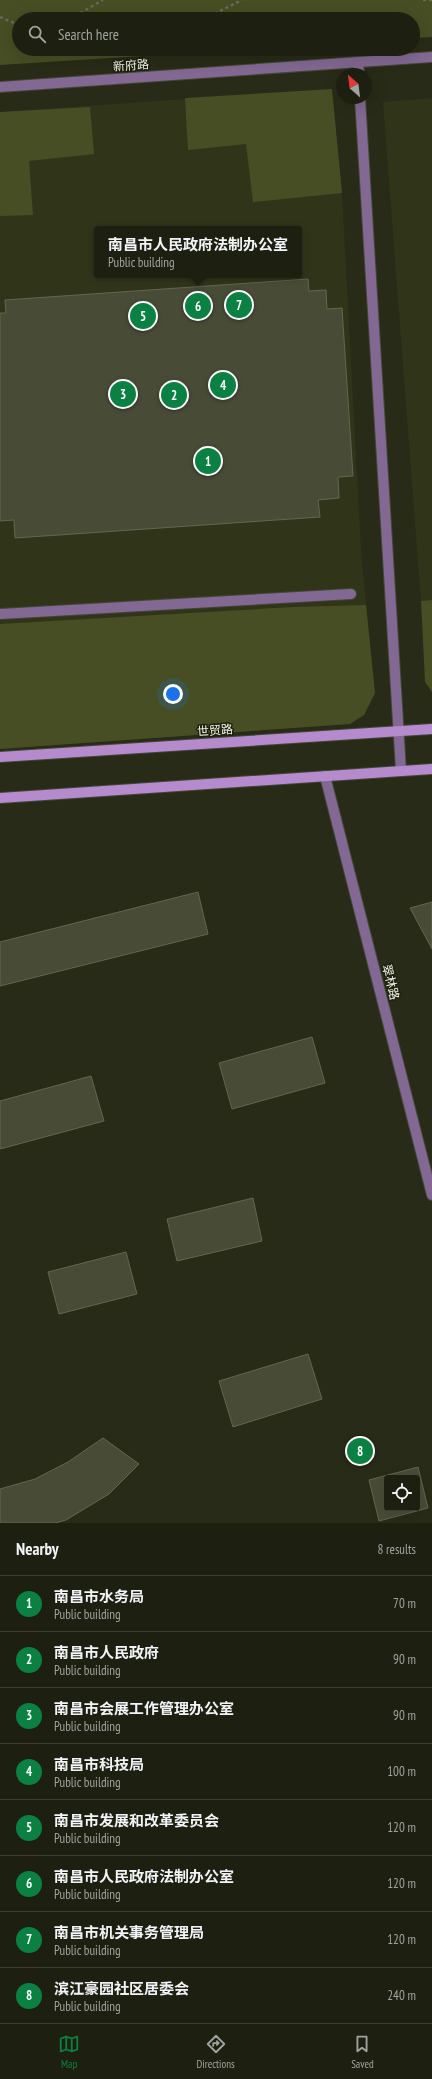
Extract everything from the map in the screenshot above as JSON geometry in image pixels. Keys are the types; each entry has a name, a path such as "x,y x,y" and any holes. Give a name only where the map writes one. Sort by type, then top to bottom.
{"main road":[{"name":"世贸路","path":"0,757 432,729"},
{"path":"0,798 432,769"}],"street":[{"name":"新府路","path":"0,87 432,57"},
{"path":"358,62 358,68"},
{"path":"360,104 401,772"},
{"path":"0,614 351,594"},
{"name":"翠林路","path":"325,776 432,1195"}],"path":[{"path":"82,12 103,0"},
{"path":"218,12 242,0"},
{"path":"423,0 432,0"},
{"path":"0,17 12,22"}],"shaded area":[{"path":"0,0 432,0 432,37 420,38 420,12 12,12 12,56 142,56 0,65"},
{"path":"332,89 342,193 361,551 375,693 364,715 350,724 0,749 0,112"},
{"path":"332,89 342,193 253,202 246,144 188,150 185,98"},
{"path":"432,98 432,600 421,601 383,102"},
{"path":"90,107 94,154 29,161 33,215 0,216 0,112"},
{"path":"432,600 432,692 425,682 421,601"},
{"path":"366,605 375,693 364,715 350,724 0,749 0,624 293,607"}],"building":[{"path":"308,279 309,291 326,290 327,309 342,308 353,476 338,477 339,498 318,500 320,517 15,538 14,520 0,521 0,313 6,313 5,300"},
{"path":"198,892 208,934 0,986 0,942"},
{"path":"432,902 432,949 410,908"},
{"path":"312,1037 325,1083 232,1109 219,1063"},
{"path":"91,1076 104,1121 0,1149 0,1101"},
{"path":"253,1198 262,1241 177,1261 167,1219"},
{"path":"126,1252 137,1294 59,1314 48,1272"},
{"path":"308,1354 322,1399 233,1427 219,1381"},
{"path":"103,1438 139,1464 109,1494 66,1520 55,1523 0,1523 0,1489 35,1479 68,1462"},
{"path":"418,1467 420,1475 388,1475"},
{"path":"420,1475 428,1508 420,1510"},
{"path":"384,1476 384,1511 417,1511 379,1521 369,1480"}],"place":[{"name":"南昌市机关事务管理局","path":"239,305"},
{"name":"南昌市人民政府法制办公室","path":"198,306"},
{"name":"南昌市发展和改革委员会","path":"143,316"},
{"name":"南昌市科技局","path":"223,385"},
{"name":"南昌市会展工作管理办公室","path":"123,394"},
{"name":"南昌市人民政府","path":"174,395"},
{"name":"南昌市水务局","path":"208,461"},
{"name":"滨江豪园社区居委会","path":"360,1451"}]}
